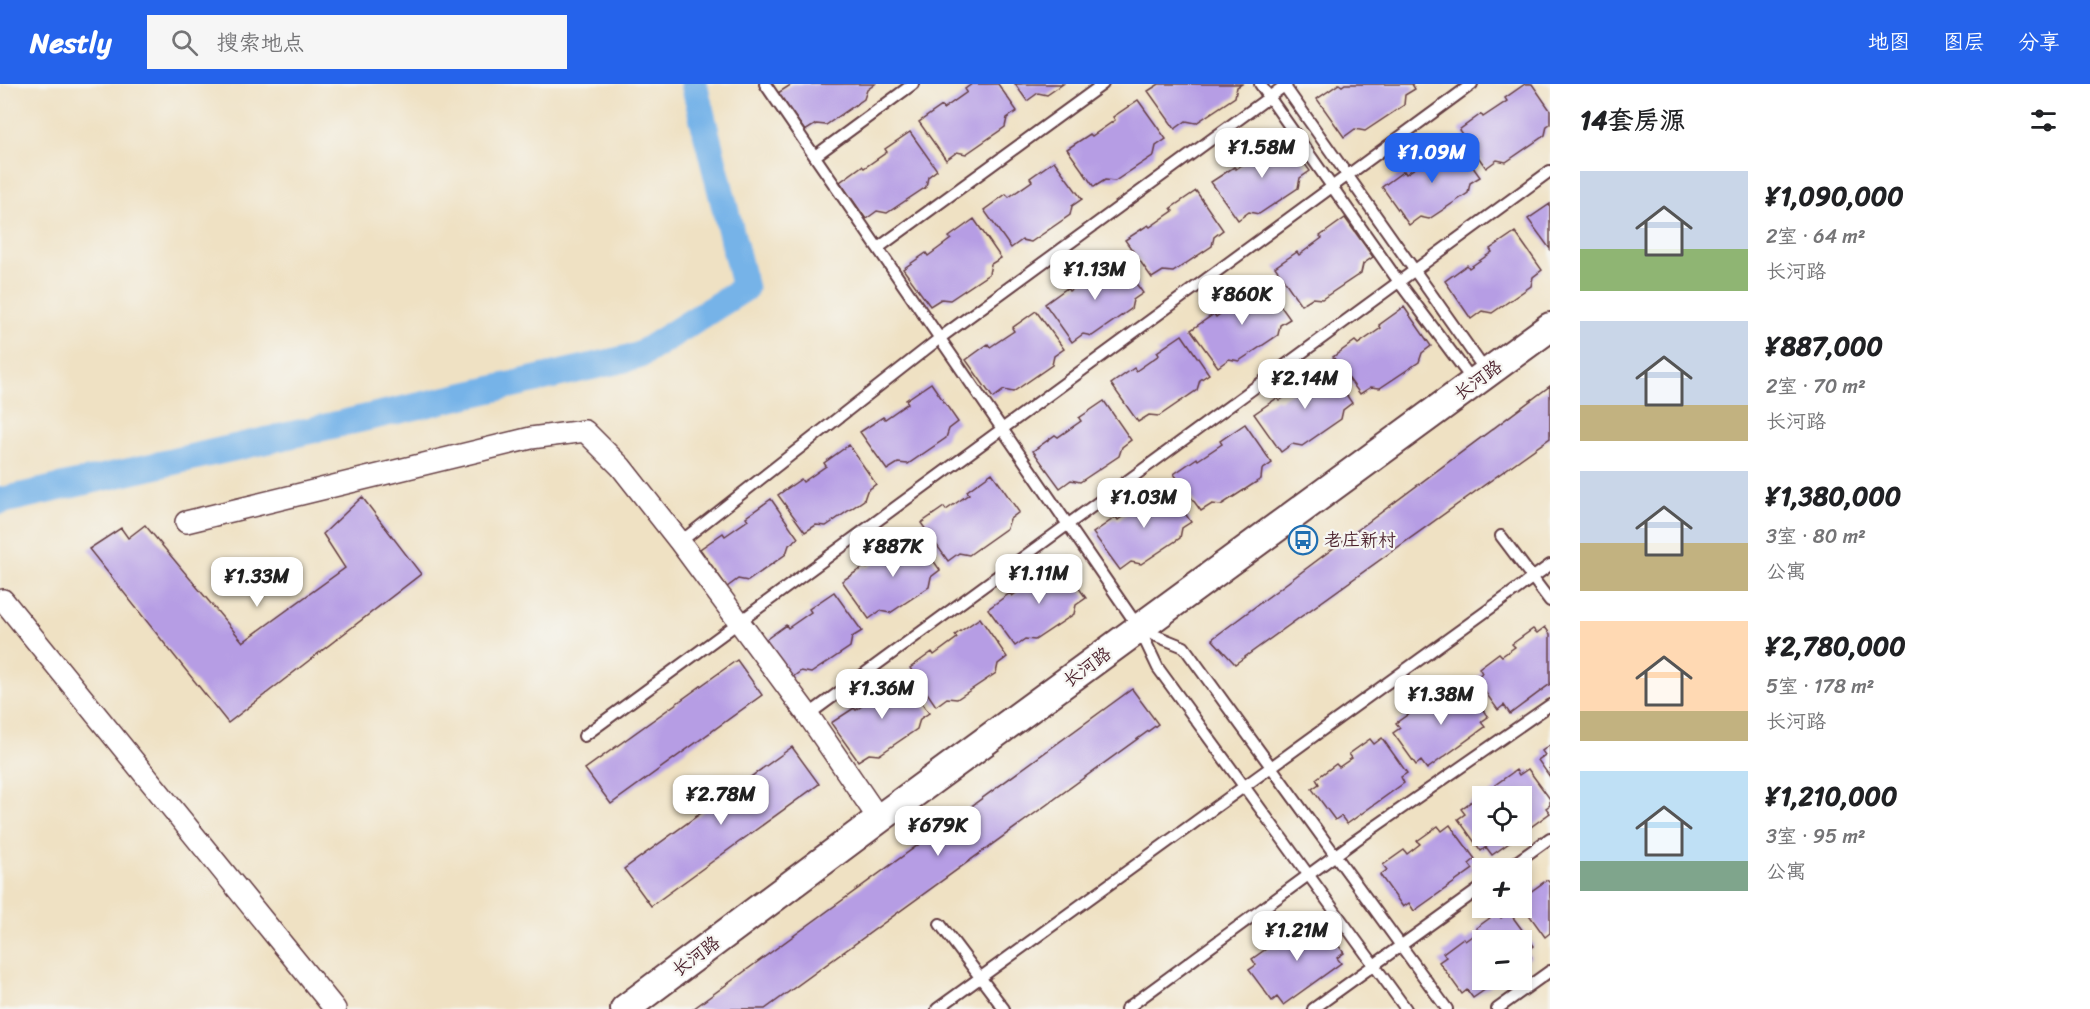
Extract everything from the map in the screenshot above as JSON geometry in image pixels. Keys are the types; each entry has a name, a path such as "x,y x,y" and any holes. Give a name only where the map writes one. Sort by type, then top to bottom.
{"street":[{"name":"长河路","path":"624,1009 1550,327"},
{"path":"186,522 531,438 585,431 621,467 681,542 808,715 879,819"},
{"path":"3,600 335,1009"}],"lane":[{"path":"765,84 1139,628 1158,668 1406,1009"},
{"path":"815,156 913,84"},
{"path":"878,248 1103,84"},
{"path":"1260,84 1398,282 1480,378"},
{"path":"584,736 1472,84"},
{"path":"681,542 940,338 1285,85 1415,270 1480,378"},
{"path":"808,715 1550,171"},
{"path":"1501,536 1550,601"},
{"path":"937,1009 1550,565"},
{"path":"1139,628 1184,647 1447,1009"},
{"path":"1126,1009 1335,855 1550,705"},
{"path":"1522,858 1550,838"},
{"path":"1313,1009 1472,895"},
{"path":"940,924 1004,1009"},
{"path":"1497,1009 1550,971"}],"building":[{"path":"792,84 875,84 867,90 864,99 826,125 816,124 805,131 778,93"},
{"path":"972,84 998,84 1017,111 1007,118 1005,127 966,154 957,152 946,160 919,122 967,92 965,89"},
{"path":"1015,84 1063,84 1047,95 1038,93 1027,101"},
{"path":"1159,84 1242,84 1237,87 1235,97 1196,123 1186,121 1175,129 1148,91"},
{"path":"1339,84 1342,86 1345,84 1412,84 1415,89 1405,95 1404,105 1365,131 1355,129 1344,137 1317,99"},
{"path":"1525,84 1532,84 1550,110 1550,124 1547,126 1545,135 1506,162 1497,160 1486,168 1459,130 1481,114 1483,117 1507,101 1505,98"},
{"path":"1138,100 1166,139 1156,146 1154,155 1115,181 1105,180 1094,187 1067,149 1090,134 1092,136 1115,120 1113,117"},
{"path":"910,132 937,170 928,177 926,187 887,213 877,211 866,219 840,182 887,152 885,149"},
{"path":"1282,133 1310,171 1300,178 1298,188 1259,214 1249,212 1238,220 1211,182 1234,167 1236,169 1259,153 1257,150"},
{"path":"1452,138 1480,177 1470,183 1468,193 1429,219 1420,217 1409,225 1382,187 1404,171 1406,174 1430,158 1427,155"},
{"path":"1054,161 1082,199 1072,206 1070,215 1031,242 1022,240 1011,248 984,210 1006,194 1009,197 1032,181 1030,178"},
{"path":"1196,191 1223,230 1214,237 1212,246 1173,272 1163,271 1152,278 1125,240 1148,225 1150,227 1173,211 1171,208"},
{"path":"1550,204 1550,249 1528,219"},
{"path":"1345,218 1373,257 1363,264 1361,273 1322,299 1312,298 1301,305 1275,267 1297,252 1299,255"},
{"path":"974,219 1001,258 991,264 989,274 950,300 941,299 930,306 903,269 926,253 928,256"},
{"path":"1515,232 1542,270 1533,277 1531,286 1492,313 1482,311 1471,319 1445,281 1467,265 1469,268 1492,252 1490,249"},
{"path":"1115,255 1143,293 1133,300 1131,309 1092,336 1083,334 1072,342 1045,304 1067,288 1069,291"},
{"path":"1262,280 1290,319 1280,325 1278,335 1239,361 1229,359 1218,367 1191,330 1214,314 1216,317 1239,300 1237,297"},
{"path":"1404,307 1431,346 1422,353 1419,362 1380,388 1371,387 1360,394 1333,357 1355,341 1358,344 1381,328 1379,325"},
{"path":"1036,311 1064,349 1054,356 1052,365 1013,392 1004,390 993,398 966,360 988,344 990,347 1014,331 1012,328"},
{"path":"1182,335 1209,374 1200,380 1197,390 1159,416 1149,415 1138,422 1111,384 1134,368 1136,371 1159,355 1157,352"},
{"path":"1325,364 1352,403 1343,410 1341,419 1302,446 1292,444 1281,452 1254,414 1277,398 1279,401 1302,385 1300,382"},
{"path":"931,383 958,422 949,429 946,438 908,464 898,463 887,470 860,432 883,417 885,419 908,403 906,400"},
{"path":"1550,386 1550,438 1235,664 1212,639"},
{"path":"1104,401 1131,440 1122,447 1119,456 1080,482 1071,480 1060,488 1033,451 1055,435 1058,437 1081,421 1079,418"},
{"path":"1245,424 1272,463 1262,470 1261,479 1221,505 1212,504 1201,511 1174,474 1222,444 1220,441"},
{"path":"849,445 876,484 867,491 864,500 826,526 816,525 805,532 778,495 801,479 803,482 826,466 824,463"},
{"path":"992,473 1019,512 1010,519 1007,528 969,555 959,553 948,561 921,523 944,507 946,510 969,494 967,491"},
{"path":"1164,483 1191,522 1182,528 1180,538 1141,564 1131,562 1120,570 1093,533 1116,517 1118,520 1141,503 1139,500"},
{"path":"362,497 421,574 228,723 89,549 121,528 128,538 145,525 243,642 345,568 323,534"},
{"path":"771,499 798,538 789,545 786,554 748,581 738,579 727,587 700,549 723,533 725,536 748,520 746,517"},
{"path":"913,532 940,570 931,577 929,587 890,613 880,611 869,619 842,581 865,566 867,568 890,552 888,549"},
{"path":"1058,559 1086,598 1076,605 1074,614 1035,640 1025,639 1015,646 988,609 1010,593 1012,596 1035,579 1033,576"},
{"path":"834,592 862,631 852,637 850,647 811,673 801,671 790,679 764,641 786,625 788,628 811,612 809,609"},
{"path":"980,618 1007,657 998,664 996,673 957,699 947,698 936,706 910,668 932,652 934,655 957,638 955,635"},
{"path":"1545,627 1550,634 1550,684 1510,714 1504,705 1498,710 1475,678 1482,673 1479,668 1499,653 1502,656 1515,647 1512,644 1533,629 1537,633"},
{"path":"737,660 762,695 611,804 585,769"},
{"path":"902,674 929,713 920,719 917,729 879,755 869,754 858,761 831,723 854,708 856,710 879,694 877,691"},
{"path":"1463,683 1488,717 1481,722 1485,727 1427,769 1421,761 1416,765 1393,733 1400,728 1396,723 1417,708 1419,712 1433,702 1430,699 1451,684 1454,689"},
{"path":"1132,689 1158,724 765,1009 693,1009"},
{"path":"1382,738 1407,773 1401,777 1404,783 1347,824 1341,816 1335,820 1312,789 1319,784 1316,779 1336,764 1339,767 1352,758 1349,754 1370,739 1374,744"},
{"path":"1550,745 1550,777 1538,760 1545,755 1542,751"},
{"path":"792,747 819,784 651,906 624,869"},
{"path":"1528,769 1550,799 1550,805 1546,808 1550,813 1532,826 1532,786 1495,785 1516,770 1519,775"},
{"path":"1472,801 1472,838 1458,819 1465,814 1461,809"},
{"path":"1450,825 1474,858 1469,864 1472,870 1414,911 1409,903 1403,907 1380,875 1387,870 1383,865 1404,850 1407,854 1420,844 1417,841 1438,826 1442,831"},
{"path":"1477,846 1505,846 1492,855 1486,847 1481,851"},
{"path":"1547,880 1550,883 1550,933 1545,937 1531,918 1532,891"},
{"path":"1490,918 1513,918 1522,930 1478,930 1476,928"},
{"path":"1319,919 1344,953 1337,958 1341,963 1283,1005 1277,997 1272,1001 1249,970 1256,965 1252,959 1273,944 1275,948 1288,938 1286,935 1307,920 1310,925"},
{"path":"1472,936 1472,990 1485,990 1473,998 1467,990 1462,994 1439,962 1446,957 1443,953 1463,938 1465,941"}],"waterway":[{"path":"0,501 638,356 745,288 694,84"}],"place":[{"name":"老庄新村","path":"1303,540"}]}
